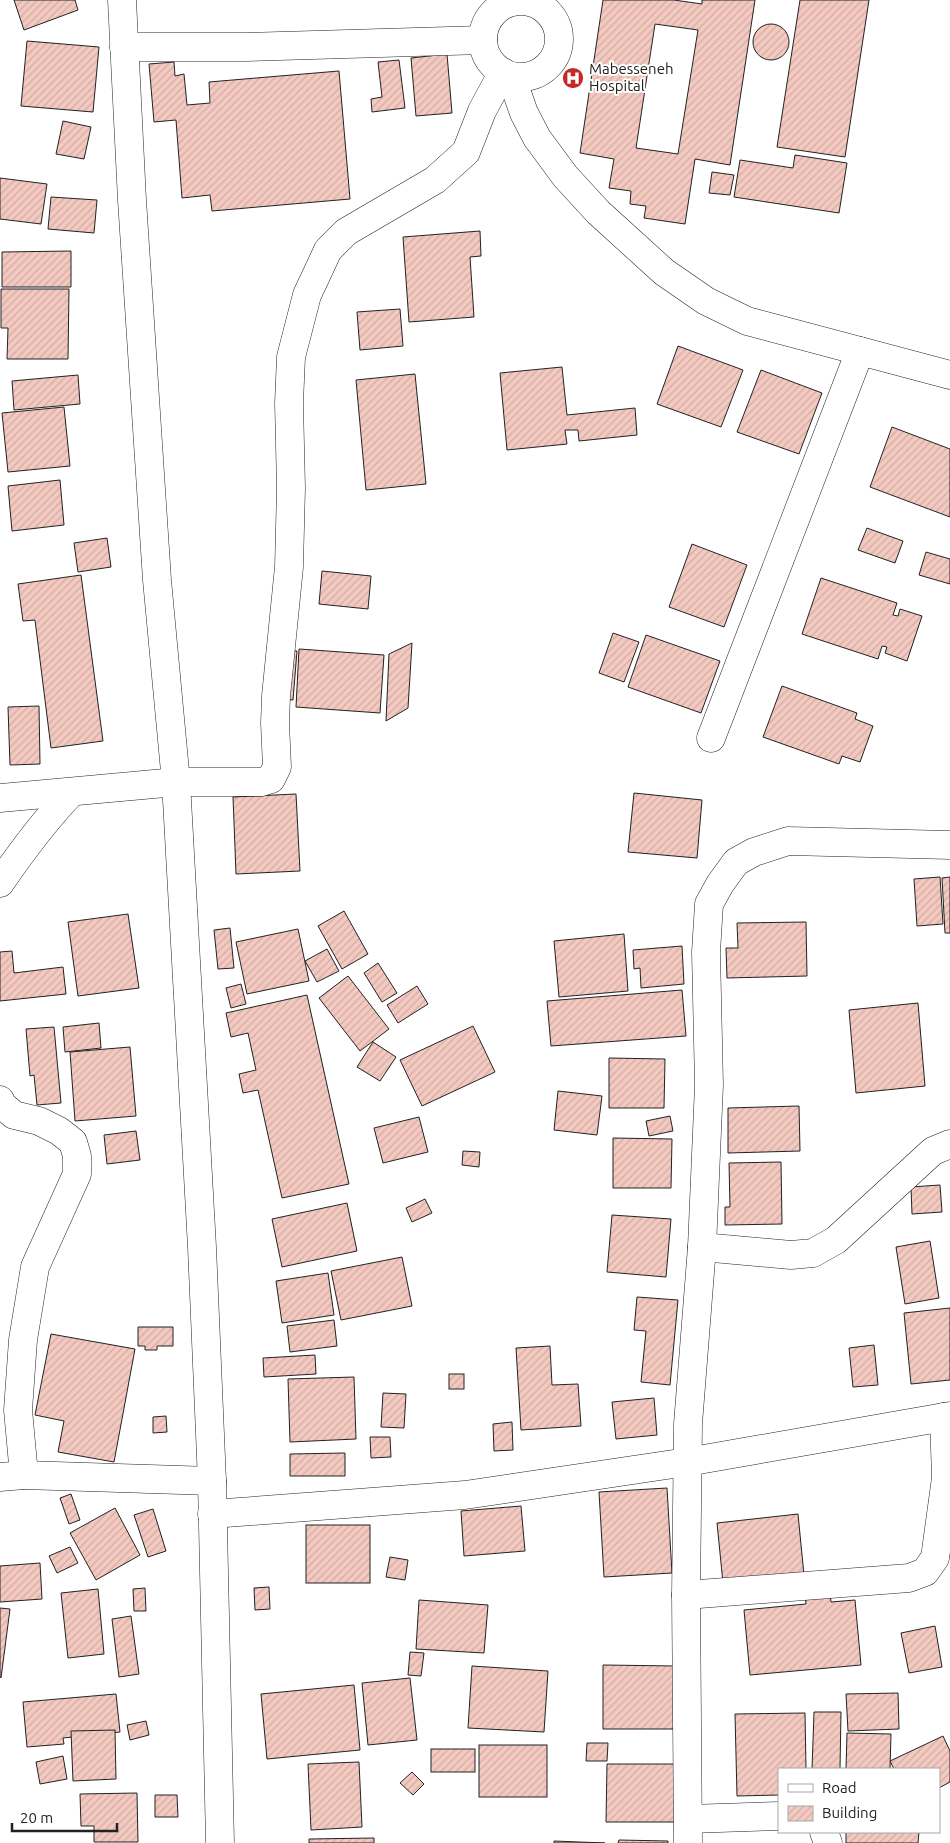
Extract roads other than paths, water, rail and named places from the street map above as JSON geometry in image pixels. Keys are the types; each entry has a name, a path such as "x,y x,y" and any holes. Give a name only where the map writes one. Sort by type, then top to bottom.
{"street":[{"path":"122,0 157,580 176,782 202,1247 212,1481 220,1843"},
{"path":"527,0 539,5 550,13 557,24 560,37 558,50 551,62 542,71 530,76 510,75 492,64 486,54 483,40 485,27 491,16 501,6 513,1 527,0"},
{"path":"124,47 245,47 483,40"},
{"path":"510,75 537,138 565,176 598,212 664,272 706,301 747,321 950,374"},
{"path":"0,798 176,782 261,782 272,779 277,767 276,696 289,567 291,488 289,403 291,357 307,295 328,250 346,232 435,180 466,152 482,111 510,75"},
{"path":"712,738 860,350"},
{"path":"0,883 42,824 72,792"},
{"path":"778,1816 689,1831 686,1595 687,1462 688,1424 702,1247 709,1085 706,952 709,904 720,884 736,862 754,852 788,841 950,845"},
{"path":"0,1100 2,1105 14,1115 39,1121 59,1131 73,1142 77,1156 77,1174 34,1267 23,1340 12,1476 212,1481"},
{"path":"702,1247 791,1255 813,1253 836,1240 933,1151 950,1144"},
{"path":"212,1514 465,1495 687,1462 947,1416 946,1478 935,1558 925,1572 909,1578 686,1595"}],"place":[{"name":"Mabesseneh Hospital","path":"573,78"}]}
